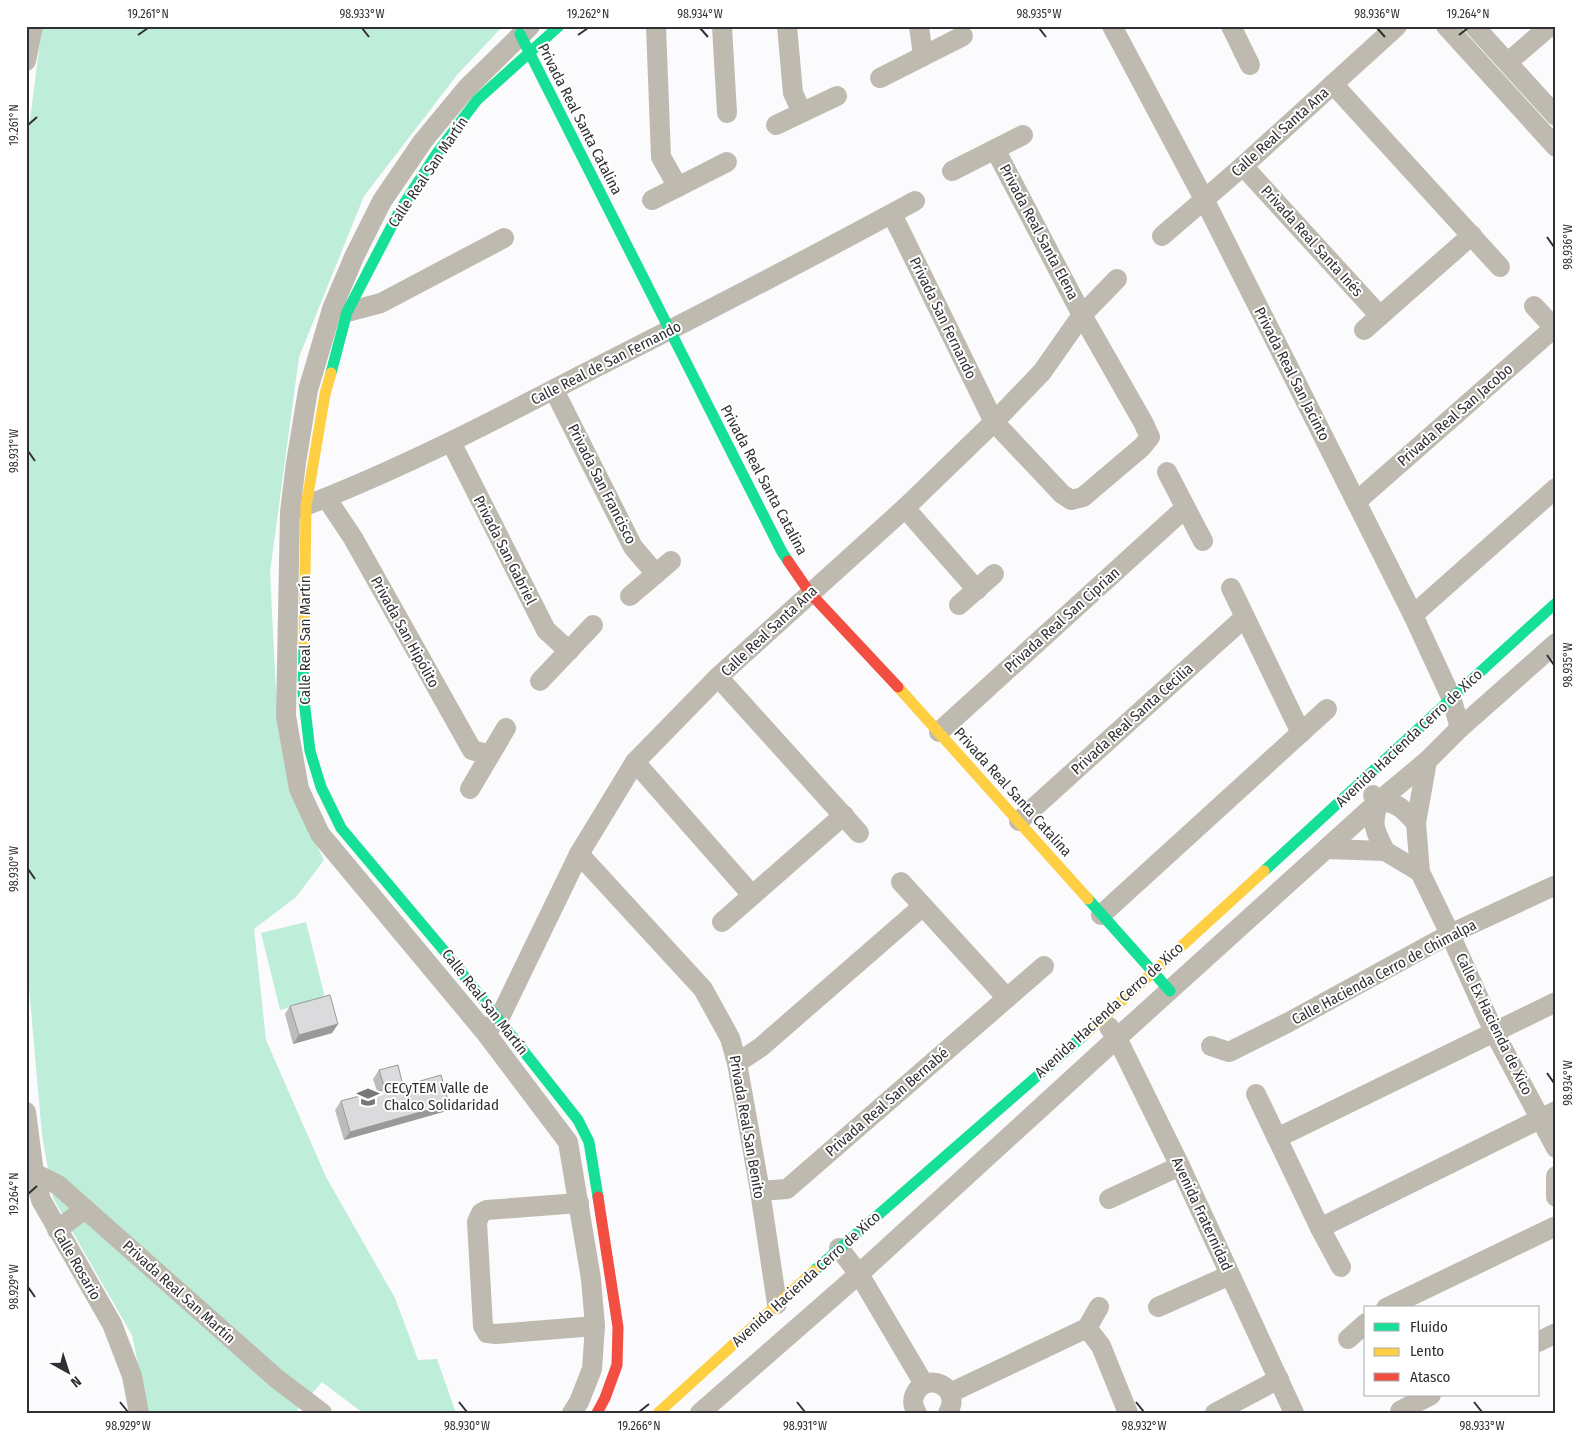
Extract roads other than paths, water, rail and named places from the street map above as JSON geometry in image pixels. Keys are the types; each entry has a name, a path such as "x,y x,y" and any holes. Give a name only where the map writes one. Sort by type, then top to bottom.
{"street":[{"path":"26,61 33,26"},
{"name":"Calle Real San Martín","path":"298,509 325,394 347,312 400,210 437,153 477,100 559,26"},
{"path":"656,26 661,157 678,187"},
{"path":"722,26 727,113"},
{"path":"786,26 793,93 802,112"},
{"path":"919,26 923,56"},
{"name":"Privada Real San Jacinto","path":"1112,26 1204,200 1414,615 1451,697 1460,728"},
{"name":"Calle Real Santa Ana","path":"1162,236 1243,166 1396,26"},
{"path":"1446,26 1556,148"},
{"path":"1474,26 1556,116"},
{"path":"1508,62 1550,26"},
{"path":"1235,28 1250,65"},
{"name":"Calle Real San Martín","path":"525,30 466,89 423,141 382,201 354,257 332,309 308,390 296,464 298,509 286,716 299,789 320,834 578,1120 589,1142 618,1327 616,1365 605,1398 597,1413"},
{"name":"Privada Real Santa Catalina","path":"525,30 530,52 782,552 810,593 939,732 1170,991"},
{"path":"880,78 963,36"},
{"path":"1333,84 1500,267"},
{"path":"776,125 837,96"},
{"path":"952,171 1023,135"},
{"name":"Privada Real Santa Elena","path":"995,149 1082,315"},
{"path":"652,200 727,162"},
{"name":"Privada Real Santa Inés","path":"1243,166 1380,316"},
{"name":"Calle Real de San Fernando","path":"298,509 327,499 450,442 670,330 915,201"},
{"name":"Privada San Fernando","path":"892,214 994,422 1062,494 1071,500 1083,497 1150,438 1143,422 1082,315"},
{"path":"1364,330 1472,235"},
{"path":"347,312 381,303 504,238"},
{"name":"Calle Real Santa Ana","path":"492,1026 579,854 634,762 718,678 905,508 994,422 1042,372 1082,315 1117,279"},
{"name":"Privada Real San Jacobo","path":"1357,501 1555,329 1534,306"},
{"name":"Privada San Francisco","path":"554,390 633,547 656,574"},
{"name":"Privada San Gabriel","path":"450,442 546,630 569,651"},
{"path":"1167,472 1203,541"},
{"path":"1414,615 1556,488"},
{"name":"Privada San Hipólito","path":"327,499 353,538 472,750 490,755"},
{"path":"905,508 976,590"},
{"name":"Privada Real San Ciprian","path":"939,732 1186,508"},
{"path":"630,596 671,561"},
{"path":"959,605 994,574"},
{"path":"1231,588 1301,733"},
{"name":"Avenida Hacienda Cerro de Xico","path":"658,1413 839,1248 1102,1019 1361,783 1451,697 1556,603"},
{"name":"Privada Real Santa Cecilia","path":"1019,821 1245,617"},
{"path":"540,681 593,626"},
{"name":"Avenida Hacienda Cerro de Xico","path":"700,1413 859,1274 1117,1038 1556,643"},
{"path":"718,678 859,833"},
{"path":"1101,915 1327,709"},
{"path":"470,789 506,728"},
{"name":"Calle Ex Hacienda de Xico","path":"1427,761 1416,823 1420,872 1494,1032 1548,1114 1556,1148"},
{"path":"634,762 752,895"},
{"path":"1361,783 1379,801 1394,802 1403,808 1416,823"},
{"path":"1379,801 1374,818 1374,829 1385,851"},
{"path":"722,922 844,815"},
{"path":"1327,848 1385,851 1420,872"},
{"name":"Privada Real San Benito","path":"579,854 704,989 730,1038 737,1063 760,1191 777,1304"},
{"path":"901,882 1007,998"},
{"name":"Calle Hacienda Cerro de Chimalpa","path":"1211,1046 1229,1052 1289,1022 1450,934 1556,885"},
{"path":"737,1063 762,1047 923,906"},
{"name":"Privada Real San Bernabé","path":"760,1191 787,1189 1044,966"},
{"path":"1277,1138 1556,1002"},
{"name":"Avenida Fraternidad","path":"1102,1019 1117,1038 1180,1166 1294,1413"},
{"name":"Calle Real San Martín","path":"492,1026 568,1142 591,1279 595,1326 592,1369 579,1402 572,1413"},
{"path":"1256,1094 1320,1228 1341,1267"},
{"name":"Calle Rosario","path":"26,1112 34,1173 41,1200 112,1324 132,1376 139,1413"},
{"path":"1320,1228 1548,1114"},
{"path":"1109,1199 1180,1166"},
{"name":"Privada Real San Martín","path":"34,1173 58,1185 277,1379 322,1413"},
{"path":"1556,1176 1556,1197"},
{"path":"579,1203 487,1210 481,1213 477,1222 483,1326 488,1333 496,1334 595,1326"},
{"path":"57,1230 85,1209"},
{"path":"1390,1306 1556,1226"},
{"path":"839,1248 859,1274 924,1384"},
{"path":"1158,1307 1230,1274"},
{"path":"917,1413 913,1403 914,1395 924,1384 932,1382 946,1387 949,1403 1087,1328 1099,1307"},
{"path":"1348,1339 1364,1325"},
{"path":"1087,1328 1101,1346 1128,1413"},
{"path":"1540,1341 1556,1333"},
{"path":"1215,1413 1279,1379"},
{"path":"1397,1407 1428,1396"}],"place":[{"name":"CECyTEM Valle de Chalco Solidaridad","path":"368,1097"}]}
